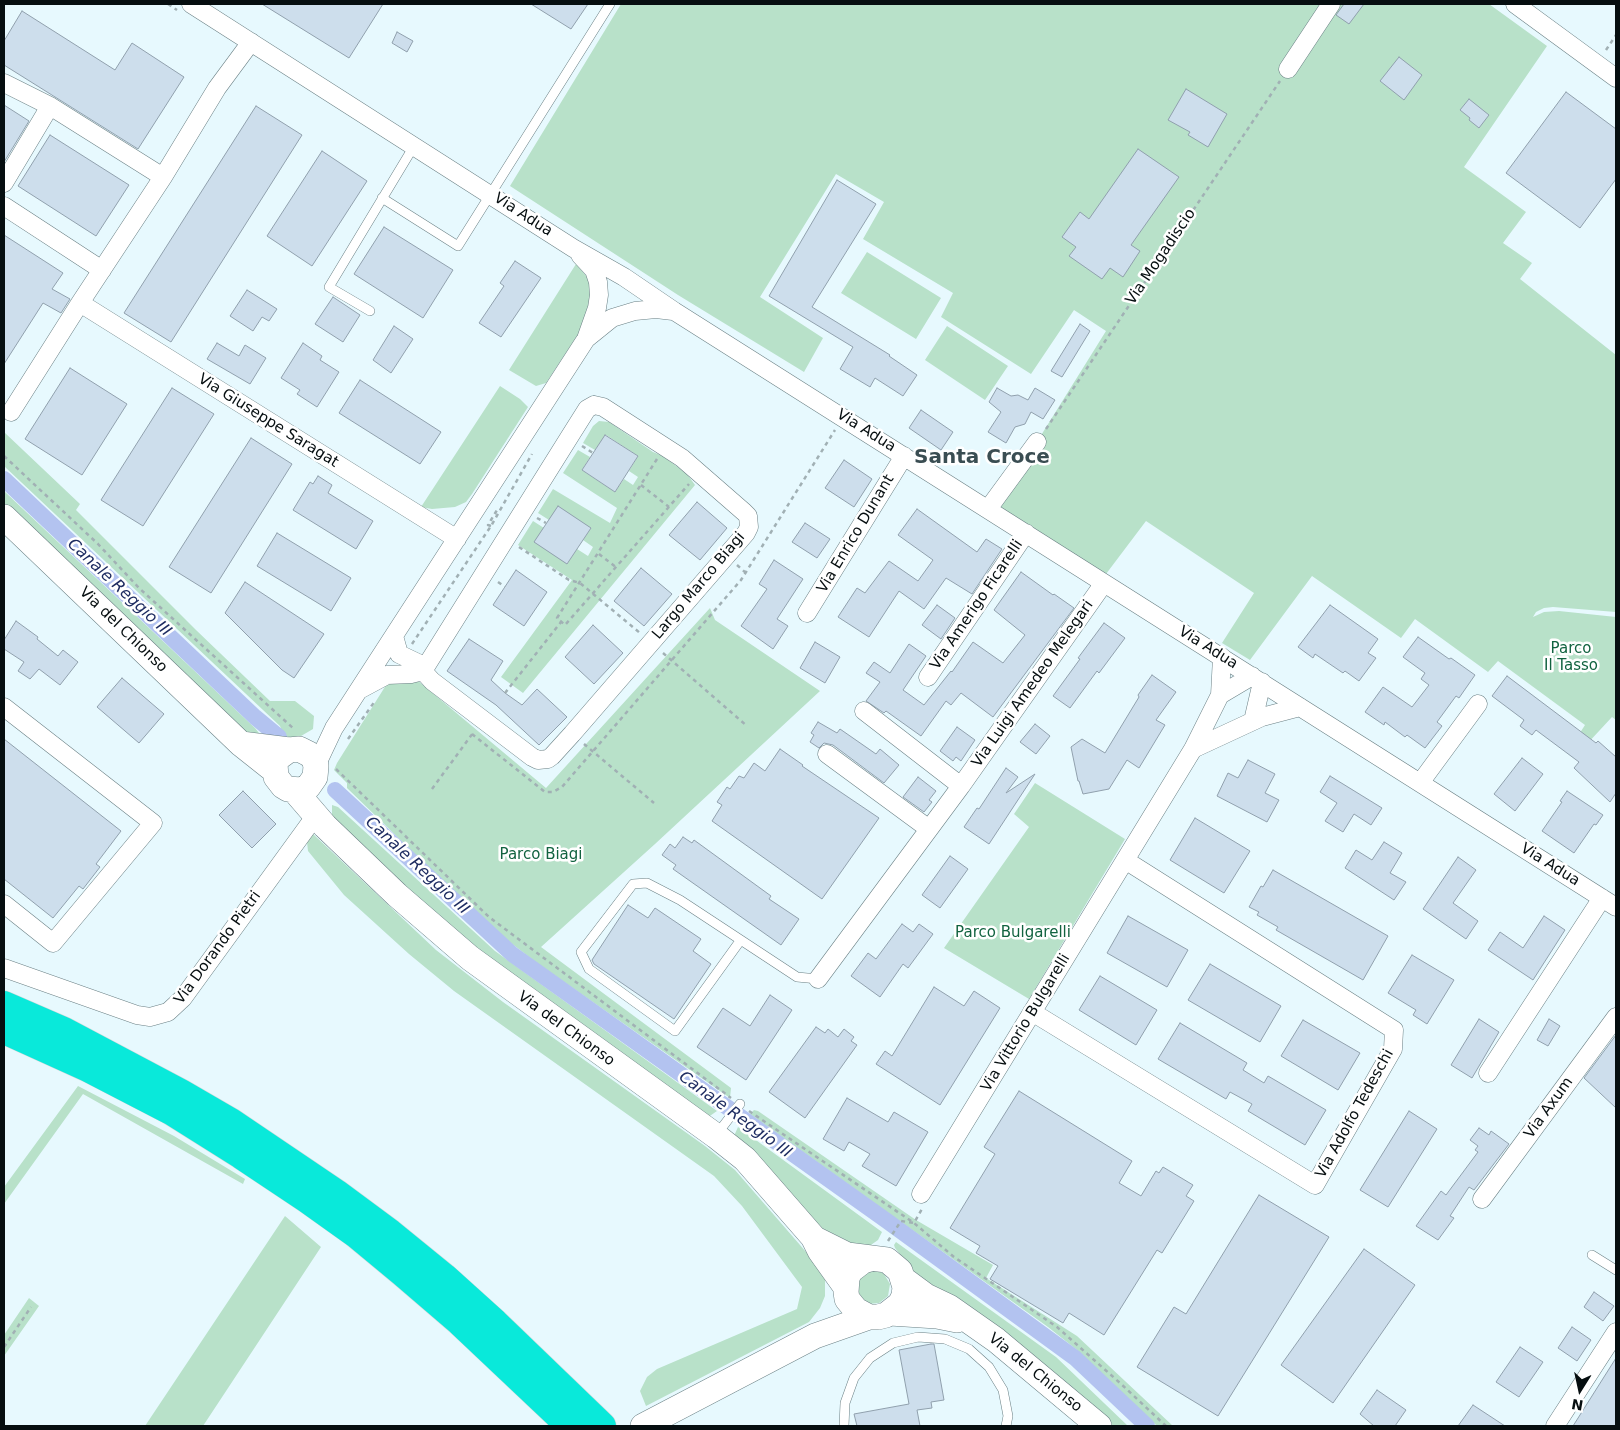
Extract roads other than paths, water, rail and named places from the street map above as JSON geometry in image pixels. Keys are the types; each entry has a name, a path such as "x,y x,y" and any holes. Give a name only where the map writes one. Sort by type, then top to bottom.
{"highway":[{"path":"4,1005 64,1031 181,1093 231,1122 336,1192 444,1277 495,1323 602,1426"},
{"path":"4,1030 88,1068 171,1112 307,1199 356,1234 460,1322 570,1426"}],"main road":[{"name":"Via del Chionso","path":"4,517 241,744 275,771 276,777 283,786 304,764"},
{"path":"241,744 304,764 318,817"},
{"name":"Via del Chionso","path":"318,817 397,895 470,958 721,1129 813,1237 845,1289 847,1299 856,1310 879,1315 938,1316 969,1323"},
{"name":"Via del Chionso","path":"813,1237 847,1255 887,1260 900,1271 903,1279 926,1296 949,1307 969,1323 996,1340 1099,1426"},
{"path":"815,1336 845,1289 850,1271 856,1265 870,1258"},
{"path":"643,1426 815,1336 879,1315 900,1304 904,1296 905,1287 903,1279"}],"street":[{"name":"Via Adua","path":"191,4 573,248 624,277 674,311 1609,903"},
{"path":"1288,69 1331,4"},
{"path":"1515,4 1616,78"},
{"path":"11,412 163,177 217,88 250,42"},
{"path":"4,82 50,106 163,177"},
{"path":"4,182 50,106"},
{"path":"4,206 102,270"},
{"path":"304,764 334,728 586,340 597,308 599,296 598,282 594,270 573,248"},
{"path":"599,296 606,285 614,279 624,277"},
{"path":"635,311 641,302 642,289"},
{"name":"Via Giuseppe Saragat","path":"80,303 457,539"},
{"path":"586,340 612,318 635,311 656,309 674,311"},
{"name":"Largo Marco Biagi","path":"394,636 398,651 403,657 420,664 423,670 432,681 532,757 538,760 548,759 572,734 746,533 749,527 748,516 688,463 666,447 603,407 594,405 587,409 423,670"},
{"path":"988,509 1037,442"},
{"name":"Via Enrico Dunant","path":"808,613 904,456"},
{"name":"Via Amerigo Ficarelli","path":"928,677 1026,533"},
{"name":"Via Luigi Amedeo Melegari","path":"818,979 961,786 1104,583"},
{"name":"Via Vittorio Bulgarelli","path":"921,1194 1193,749 1220,695 1222,657"},
{"path":"359,690 376,680 394,674 412,674 423,670"},
{"path":"1220,695 1257,679 1254,721"},
{"path":"1420,783 1478,704"},
{"path":"4,707 153,822 53,943 4,904"},
{"path":"1193,749 1262,717 1300,707"},
{"path":"864,712 961,786"},
{"path":"827,754 929,829"},
{"name":"Via Dorando Pietri","path":"4,968 137,1015 150,1017 168,1012 183,998 318,817"},
{"name":"Via Adolfo Tedeschi","path":"1032,1012 1315,1185 1393,1049 1394,1030 1125,860"},
{"path":"1488,1073 1609,903"},
{"name":"Via Axum","path":"1482,1199 1616,1017"},
{"path":"1555,1426 1616,1332"}],"lane":[{"path":"382,198 458,246 610,4"},
{"path":"370,311 329,287 414,146"},
{"path":"740,941 687,1017 675,1031 588,969 580,952 633,884 647,883 680,900 797,977 818,979"},
{"path":"721,1129 740,1104"},
{"path":"1592,1255 1616,1270"},
{"path":"844,1426 845,1403 854,1378 870,1358 893,1343 918,1337 945,1339 970,1349 989,1367 1003,1390 1008,1416 1006,1426"}],"waterway":[{"name":"Canale Reggio III","path":"4,479 255,717 279,737"},
{"name":"Canale Reggio III","path":"335,790 512,954 887,1221 1075,1358 1147,1426"}],"district":[{"name":"Santa Croce","path":"982,458"}],"park label":[{"name":"Parco Il Tasso","path":"1571,658"},
{"name":"Parco Biagi","path":"541,855"},
{"name":"Parco Bulgarelli","path":"1013,933"}]}
